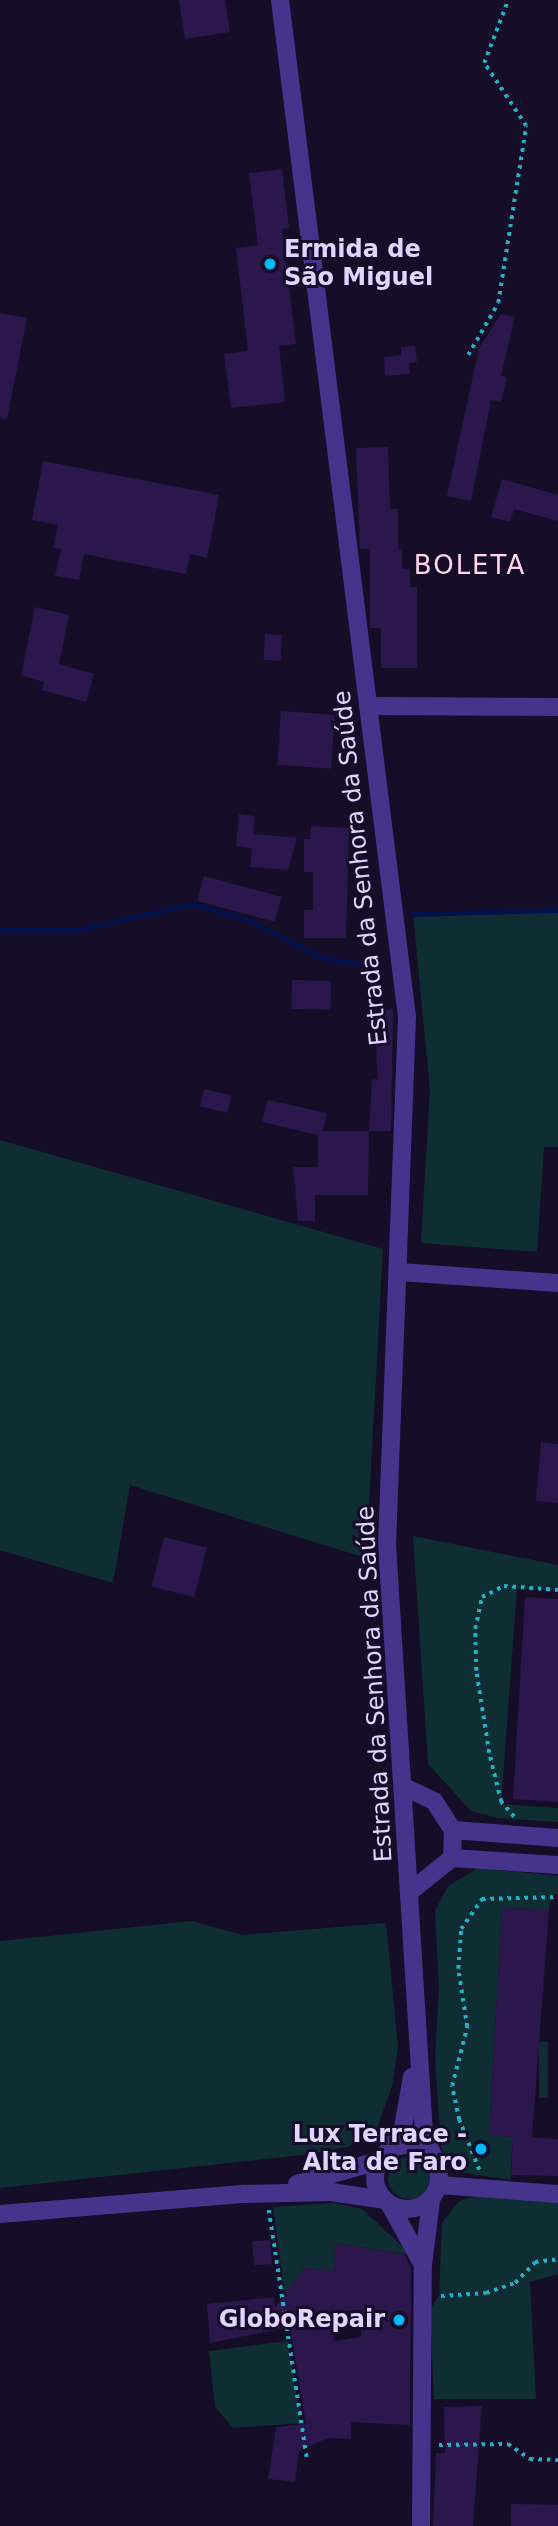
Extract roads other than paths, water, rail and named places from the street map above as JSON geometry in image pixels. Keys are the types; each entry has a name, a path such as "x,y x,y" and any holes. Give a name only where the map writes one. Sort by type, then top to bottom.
{"street":[{"name":"Estrada da Senhora da Saúde","path":"280,0 407,1017 400,1272 387,1544 418,2029"},
{"path":"368,706 558,706"},
{"path":"400,1272 558,1283"},
{"path":"404,1787 433,1801 453,1830 452,1858 433,1877 411,1891"},
{"path":"453,1830 558,1838"},
{"path":"452,1858 558,1865"},
{"path":"418,2029 402,2133 382,2157 376,2187 423,2265"},
{"path":"418,2029 424,2134 434,2158 435,2192 423,2265 421,2526"},
{"path":"245,2194 316,2181 412,2145 434,2158"},
{"path":"0,2214 267,2193 360,2194 411,2210 435,2192 558,2194"}],"waterway":[{"path":"0,930 76,930 191,904 249,920 320,957 370,966"},
{"path":"413,914 558,910"}],"place":[{"name":"Ermida de São Miguel","path":"270,264"},
{"name":"Lux Terrace - Alta de Faro","path":"481,2149"},
{"name":"GloboRepair","path":"399,2320"}],"district":[{"name":"BOLETA","path":"470,566"}]}
